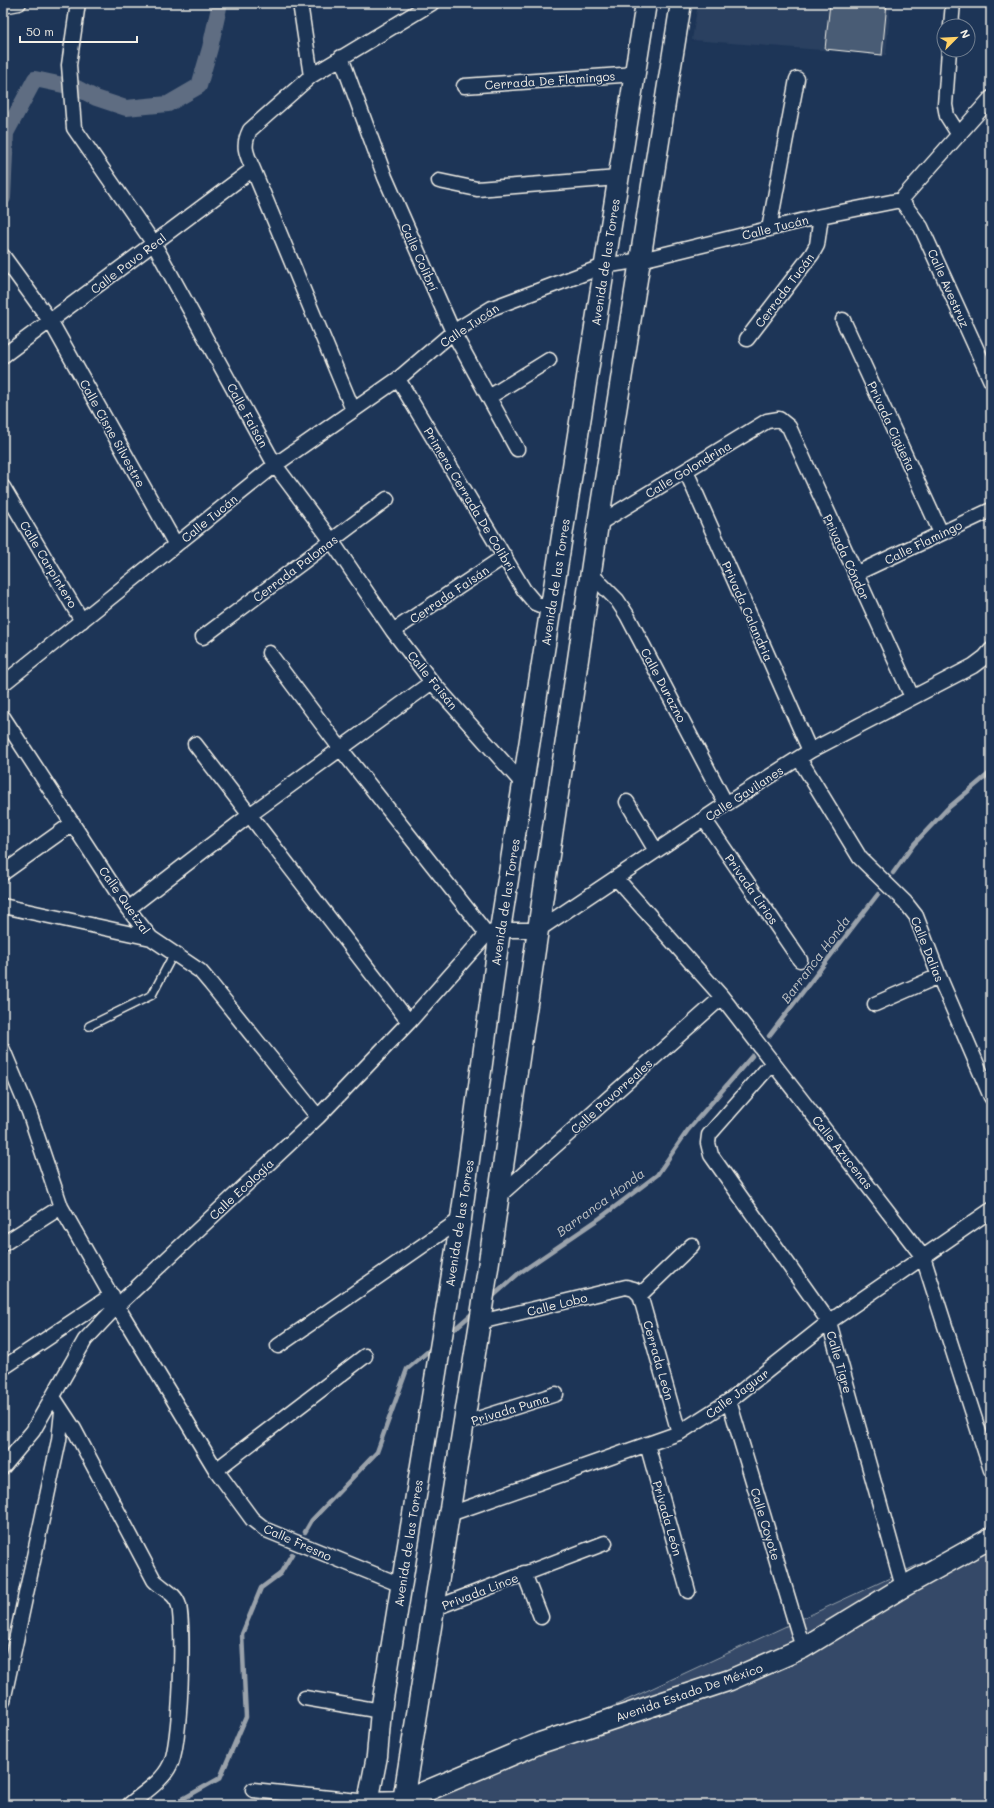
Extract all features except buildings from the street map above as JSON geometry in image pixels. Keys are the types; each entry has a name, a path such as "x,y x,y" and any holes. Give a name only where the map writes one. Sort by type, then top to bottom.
{"main road":[{"name":"Avenida de las Torres","path":"369,1803 377,1756 381,1711 461,1218 494,932 523,784 646,3"},
{"path":"401,1803 465,1423 500,1195 590,574 681,3"},
{"name":"Avenida Estado De México","path":"369,1803 401,1803 540,1743 730,1680 803,1648 903,1587 991,1538"}],"street":[{"path":"3,6 19,3"},
{"name":"Calle Faisán","path":"78,3 69,65 74,128 154,244 275,465 331,540 394,631 432,682 523,784"},
{"path":"300,3 311,76"},
{"path":"352,410 253,170 246,152 245,141 250,130 311,76 432,3"},
{"path":"952,18 953,3"},
{"name":"Calle Colibrí","path":"341,57 385,177 453,332 517,449"},
{"path":"948,58 945,105 947,116 959,135"},
{"name":"Cerrada De Flamingos","path":"464,86 636,74"},
{"path":"769,229 796,79"},
{"path":"901,200 991,100"},
{"name":"Calle Pavo Real","path":"3,356 51,322 253,170"},
{"path":"440,181 477,189 618,178"},
{"name":"Calle Tucán","path":"3,684 82,622 275,465 398,379 453,332 492,308 508,300 604,266 641,260 821,216 901,200"},
{"name":"Calle Avestruz","path":"901,200 921,227 991,381"},
{"name":"Cerrada Tucán","path":"747,339 812,254 817,245 821,216"},
{"name":"Calle Cisne Silvestre","path":"3,256 51,322 176,545"},
{"name":"Privada Cigüeña","path":"843,320 941,532"},
{"path":"489,397 549,360"},
{"name":"Primera Cerrada De Colibrí","path":"398,379 524,590 536,603 550,609"},
{"name":"Calle Golondrina","path":"598,524 767,420 778,419"},
{"name":"Privada Cóndor","path":"778,419 788,427 912,697"},
{"name":"Privada Calandria","path":"686,470 804,754"},
{"name":"Calle Carpintero","path":"3,487 82,622"},
{"name":"Cerrada Palomas","path":"202,637 387,499"},
{"name":"Calle Flamingo","path":"856,574 941,532 991,510"},
{"name":"Cerrada Faisán","path":"394,631 505,556"},
{"name":"Calle Durazno","path":"590,574 617,600 627,615 726,804"},
{"name":"Calle Gavilanes","path":"538,930 726,804 804,754 973,666 985,657 991,650"},
{"path":"269,652 340,748 494,932 538,930"},
{"path":"128,908 251,814 432,682"},
{"name":"Calle Quetzal","path":"3,716 7,732 73,823 128,908 150,938 200,972 318,1117"},
{"path":"195,744 251,814 409,1022"},
{"name":"Calle Dalias","path":"804,754 860,858 905,902 916,916 939,976 991,1097"},
{"path":"627,802 656,851"},
{"name":"Privada Lirios","path":"704,819 800,960"},
{"path":"3,873 73,823"},
{"name":"Calle Azucenas","path":"616,878 722,997 923,1257 991,1470"},
{"path":"3,906 150,938"},
{"name":"Calle Ecología","path":"3,1467 33,1431 85,1340 114,1300 318,1117 494,932"},
{"path":"875,1004 939,976"},
{"name":"Calle Pavorreales","path":"500,1195 722,997"},
{"name":"Calle Fresno","path":"3,1050 29,1112 61,1207 114,1300 216,1470 252,1519 266,1530 401,1585"},
{"name":"Calle Tigre","path":"773,1062 709,1135 708,1143 711,1155 829,1322 903,1587"},
{"path":"3,1244 61,1207"},
{"name":"Calle Jaguar","path":"450,1514 679,1433 729,1401 829,1322 991,1210"},
{"path":"278,1346 461,1218"},
{"path":"637,1292 692,1244"},
{"name":"Calle Lobo","path":"480,1322 626,1287 637,1292"},
{"name":"Cerrada León","path":"637,1292 679,1433"},
{"path":"3,1368 114,1300"},
{"path":"216,1470 365,1356"},
{"name":"Privada Puma","path":"465,1423 556,1394"},
{"path":"53,1397 74,1429 154,1580 159,1586 172,1594 179,1605 182,1654 175,1754 165,1775 129,1805"},
{"name":"Calle Coyote","path":"729,1401 803,1648"},
{"path":"3,1701 59,1440 62,1411"},
{"name":"Privada León","path":"647,1444 688,1592"},
{"name":"Privada Lince","path":"435,1608 606,1543"},
{"name":"Privada Lince","path":"524,1574 541,1617"},
{"path":"305,1698 381,1711"},
{"path":"253,1790 369,1803"}],"lane":[{"path":"89,1026 152,994 174,953"}],"shaded area":[{"path":"698,3 891,3 886,55 692,40"},
{"path":"991,1531 991,1805 428,1805 474,1771"}],"waterway":[{"path":"3,198 6,133 35,79 77,88 96,98 126,108 168,104 199,86 210,48 220,3"},
{"name":"Barranca Honda","path":"893,873 914,844 947,809 991,772"},
{"name":"Barranca Honda","path":"769,1036 878,894"},
{"name":"Barranca Honda","path":"492,1297 518,1274 600,1218 657,1175 688,1130 752,1056"},
{"name":"Barranca Honda","path":"450,1333 474,1312"},
{"name":"Barranca Honda","path":"305,1532 312,1520 377,1452 407,1369 432,1348"},
{"name":"Barranca Honda","path":"172,1805 220,1778 246,1717 242,1634 261,1588 280,1574 292,1554"}]}
